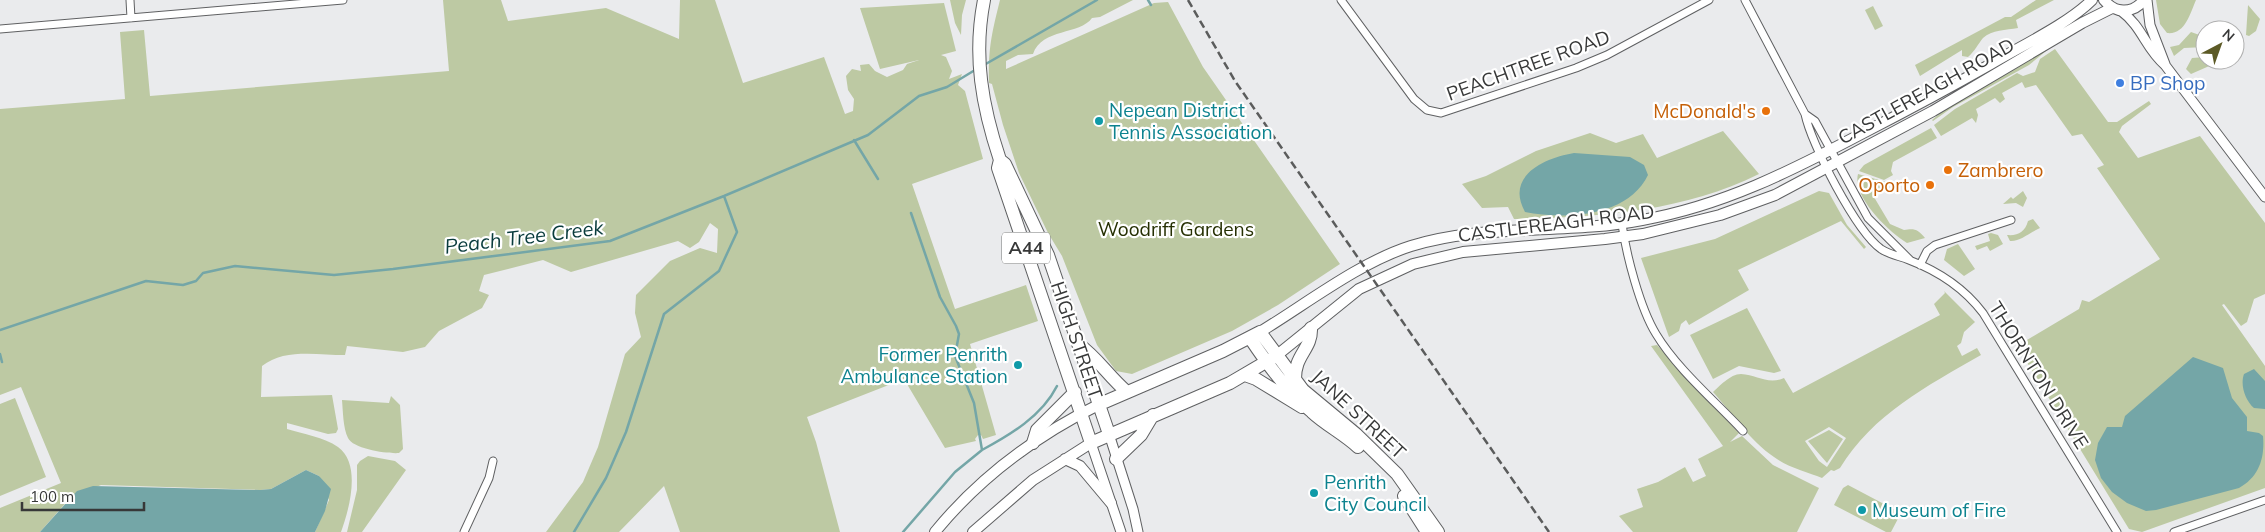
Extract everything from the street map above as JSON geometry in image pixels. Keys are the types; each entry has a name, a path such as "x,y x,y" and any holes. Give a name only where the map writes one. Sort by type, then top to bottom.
{"highway":[{"name":"HIGH STREET","path":"984,0 978,58 979,77 986,117 1000,160 998,168 1091,443"},
{"name":"HIGH STREET","path":"1000,160 1005,164 1038,232 1100,404 1108,434"},
{"path":"1295,381 1297,361 1311,340 1311,328"},
{"name":"JANE STREET","path":"1251,337 1271,359 1384,460 1418,502 1438,532"},
{"name":"CASTLEREAGH ROAD","path":"1100,404 1251,337"},
{"name":"HIGH STREET","path":"1078,344 1090,352 1108,375 1127,392"},
{"name":"JANE STREET","path":"1271,359 1285,386 1313,413 1353,442 1383,470 1407,500 1427,532"},
{"name":"CASTLEREAGH ROAD","path":"1091,443 1245,375 1271,359"},
{"path":"1245,375 1256,379 1287,400 1313,413"},
{"path":"1033,443 1037,430 1074,392"},
{"path":"1116,459 1141,435 1153,415"}],"main road":[{"name":"CASTLEREAGH ROAD","path":"1251,337 1362,269 1410,246 1466,234 1622,224 1664,216 1725,199 1766,182 1826,152 1971,76 2075,14 2092,0"},
{"path":"2104,0 2116,9"},
{"name":"CASTLEREAGH ROAD","path":"1271,359 1365,286 1399,269 1430,258 1463,252 1624,237 1674,227 1727,212 1775,195 1941,106 2065,32 2116,9 2136,8 2145,0"},
{"path":"935,532 984,481 1033,443 1100,404"},
{"path":"973,532 1020,490 1091,443"},
{"path":"1065,459 1080,466 1111,503"}],"street":[{"path":"130,0 131,18"},
{"path":"0,29 343,0"},
{"name":"PEACHTREE ROAD","path":"1341,0 1414,99 1427,110 1441,113 1576,68 1607,55 1709,0"},
{"path":"1745,0 1805,114 1815,121 1826,152 1827,168"},
{"path":"2145,0 2150,25 2165,65"},
{"path":"2116,9 2135,22 2150,50 2165,65 2265,197"},
{"path":"1826,152 1838,162"},
{"name":"THORNTON DRIVE","path":"1838,162 1868,218 1910,260"},
{"name":"THORNTON DRIVE","path":"1827,168 1855,219 1870,239 1891,255 1910,260 1960,287 1983,312 2117,532"},
{"path":"1920,265 1927,251 1935,246 2011,220"},
{"path":"1622,224 1626,253 1655,333 1671,354 1743,431"},
{"name":"HIGH STREET","path":"1108,434 1138,532"},
{"name":"HIGH STREET","path":"1091,443 1121,532"},
{"path":"464,532 489,478 493,461"},
{"path":"2174,532 2265,500"}],"green space":[{"path":"443,0 501,0 508,21 606,8 679,39 680,0 715,0 743,83 824,57 845,114 853,111 854,99 848,90 846,76 852,69 861,71 860,65 869,64 875,71 887,77 903,70 907,64 919,60 880,69 860,8 944,3 956,51 941,55 946,57 952,71 949,79 962,74 958,85 965,91 983,159 912,184 955,309 1026,285 1038,321 970,344 996,435 983,439 981,435 978,435 975,439 976,441 945,448 904,379 807,417 816,442 840,532 680,532 664,486 619,532 546,532 583,482 598,447 625,354 641,337 635,313 636,295 670,261 700,248 717,253 718,229 710,223 699,242 690,248 678,241 571,272 543,260 484,275 479,291 489,295 482,308 439,331 425,347 403,352 347,346 345,355 291,355 271,360 262,366 261,397 332,395 338,429 336,433 328,434 287,423 287,429 313,436 338,447 350,464 352,488 341,532 315,532 329,500 319,476 306,470 271,489 260,490 101,485 71,497 40,532 0,532 0,508 61,483 21,387 0,395 0,109 125,99 120,32 144,30 150,96 449,71"},
{"path":"950,0 966,0 962,15 961,35 955,23"},
{"name":"Woodriff Gardens","path":"1000,0 1133,0 1100,17 1092,18 1079,27 1044,40 1033,54 1018,55 1006,61 1006,69 1154,3 1168,2 1203,67 1340,264 1278,305 1232,331 1132,374 1116,371 1097,345 1062,256 1048,233 1019,173 992,84 989,83 991,40"},
{"path":"2036,0 2054,0 2016,20 2018,28 1987,35 1968,57 1962,56 1962,50 1920,76 1915,65 2005,17 2011,17"},
{"path":"2156,0 2196,0 2183,27 2173,33 2167,33 2160,24"},
{"path":"2248,5 2260,19 2256,31 2249,36 2246,35"},
{"path":"1873,6 1883,26 1875,30 1865,10"},
{"path":"2191,32 2195,33 2195,47 2184,48 2174,56 2170,47 2179,45"},
{"path":"2051,47 2029,65 1932,120 1944,110"},
{"path":"2055,49 2108,122 2117,122 2149,101 2151,104 2122,126 2119,132 2138,158 2200,136 2265,223 2265,294 2254,299 2247,322 2241,326 2224,304 2222,305 2265,366 2265,488 2142,532 2129,529 2017,346 2079,309 2082,300 2089,302 2160,259 2097,168 2104,165 2082,134 2072,136 2036,85 2025,88 2022,82 2002,93 2005,99 2000,103 1995,98 1976,109 1978,115 1976,123 1972,118 1941,136 1934,125 1955,109 2017,73 2023,76 2035,72 2040,59"},
{"path":"2192,58 2195,58 2195,70 2200,70 2191,74 2186,69"},
{"path":"1931,128 1937,138 1893,162 1891,171 1893,175 1884,180 1859,171 1864,165"},
{"path":"1723,131 1759,174 1730,187 1670,204 1608,214 1514,219 1508,207 1482,208 1462,184 1486,176 1536,151 1590,133 1616,143 1643,134 1657,158"},
{"path":"1858,174 1886,182 1887,184 1874,197 1890,224 1904,230 1916,230 1925,238 1907,243 1891,231 1866,203 1858,183"},
{"path":"1819,191 1829,193 1847,225 1866,247 1864,249 1841,221 1738,270 1749,290 1689,325 1686,320 1681,324 1679,331 1669,337 1641,258 1715,239"},
{"path":"2023,191 2027,198 2023,207 2016,203 2003,204 2011,197 2013,199"},
{"path":"2033,219 2040,228 2021,238 2010,241 2007,235 2014,235 2020,232 2025,228 2028,221"},
{"path":"1988,234 1998,235 2003,244 1990,251 1987,246 1977,250 1975,246 1990,241"},
{"path":"1958,244 1975,269 1964,276 1944,260 1947,249"},
{"path":"1944,291 1975,322 1964,332 1961,343 1957,346 1962,356 1977,348 1981,355 1921,390 1903,403 1868,432 1840,468 1834,471 1831,470 1822,478 1786,464 1765,450 1749,435 1713,392 1729,378 1741,374 1768,380 1784,378 1793,393 1940,315 1934,304 1945,293","holes":["1829,427 1846,438 1827,467 1819,461 1805,441"]},
{"path":"1747,308 1781,371 1774,373 1739,366 1713,379 1690,335"},
{"path":"1657,345 1739,433 1730,442 1742,436 1773,465 1819,488 1797,532 1633,532 1619,516 1643,507 1637,489 1658,482 1685,467 1693,482 1706,476 1698,459 1723,446 1651,346"},
{"path":"391,396 400,405 403,449 399,453 379,452 363,448 351,442 345,429 342,400 389,403"},
{"path":"15,398 46,477 0,496 0,404"},
{"path":"1829,430 1843,439 1827,463 1808,441"},
{"path":"368,456 395,461 406,470 362,532 347,532 357,490 357,465"},
{"path":"1848,485 1901,513 1891,532 1886,532 1834,505 1843,488"}],"water":[{"path":"1574,153 1630,157 1644,165 1648,175 1639,189 1626,200 1611,207 1576,215 1525,212 1520,199 1520,188 1524,179 1540,164 1562,155"},
{"path":"2193,357 2223,368 2232,398 2247,417 2247,431 2259,433 2263,436 2262,459 2256,473 2246,484 2239,488 2146,511 2127,503 2112,492 2101,478 2095,460 2098,443 2107,427 2122,427 2125,416"},
{"path":"2254,369 2265,381 2265,409 2254,408 2244,392 2244,374"},
{"path":"306,470 319,476 331,489 325,511 315,532 40,532 77,491 93,486 260,490 271,489"}],"waterway":[{"name":"Peach Tree Creek","path":"984,65 1097,0"},
{"path":"1148,0 1151,5"},
{"name":"Peach Tree Creek","path":"0,330 146,281 183,285 196,281 203,273 235,266 334,275 610,241 724,196 868,135 919,96 947,87 975,70"},
{"path":"854,140 878,179"},
{"path":"574,532 606,478 626,432 664,314 719,271 737,232 724,196"},
{"path":"903,532 955,472 982,450 974,403 955,356 959,334 940,297 911,213"},
{"path":"0,354 2,362"},
{"path":"982,450 1024,424 1043,407 1057,386"}],"railway":[{"path":"1188,0 1235,81 1549,532"}],"place":[{"name":"BP Shop","path":"2120,83"},
{"name":"McDonald's","path":"1766,111"},
{"name":"Nepean District Tennis Association","path":"1099,121"},
{"name":"Zambrero","path":"1948,170"},
{"name":"Oporto","path":"1930,185"},
{"name":"Former Penrith Ambulance Station","path":"1018,365"},
{"name":"Penrith City Council","path":"1314,493"},
{"name":"Museum of Fire","path":"1862,510"}]}
